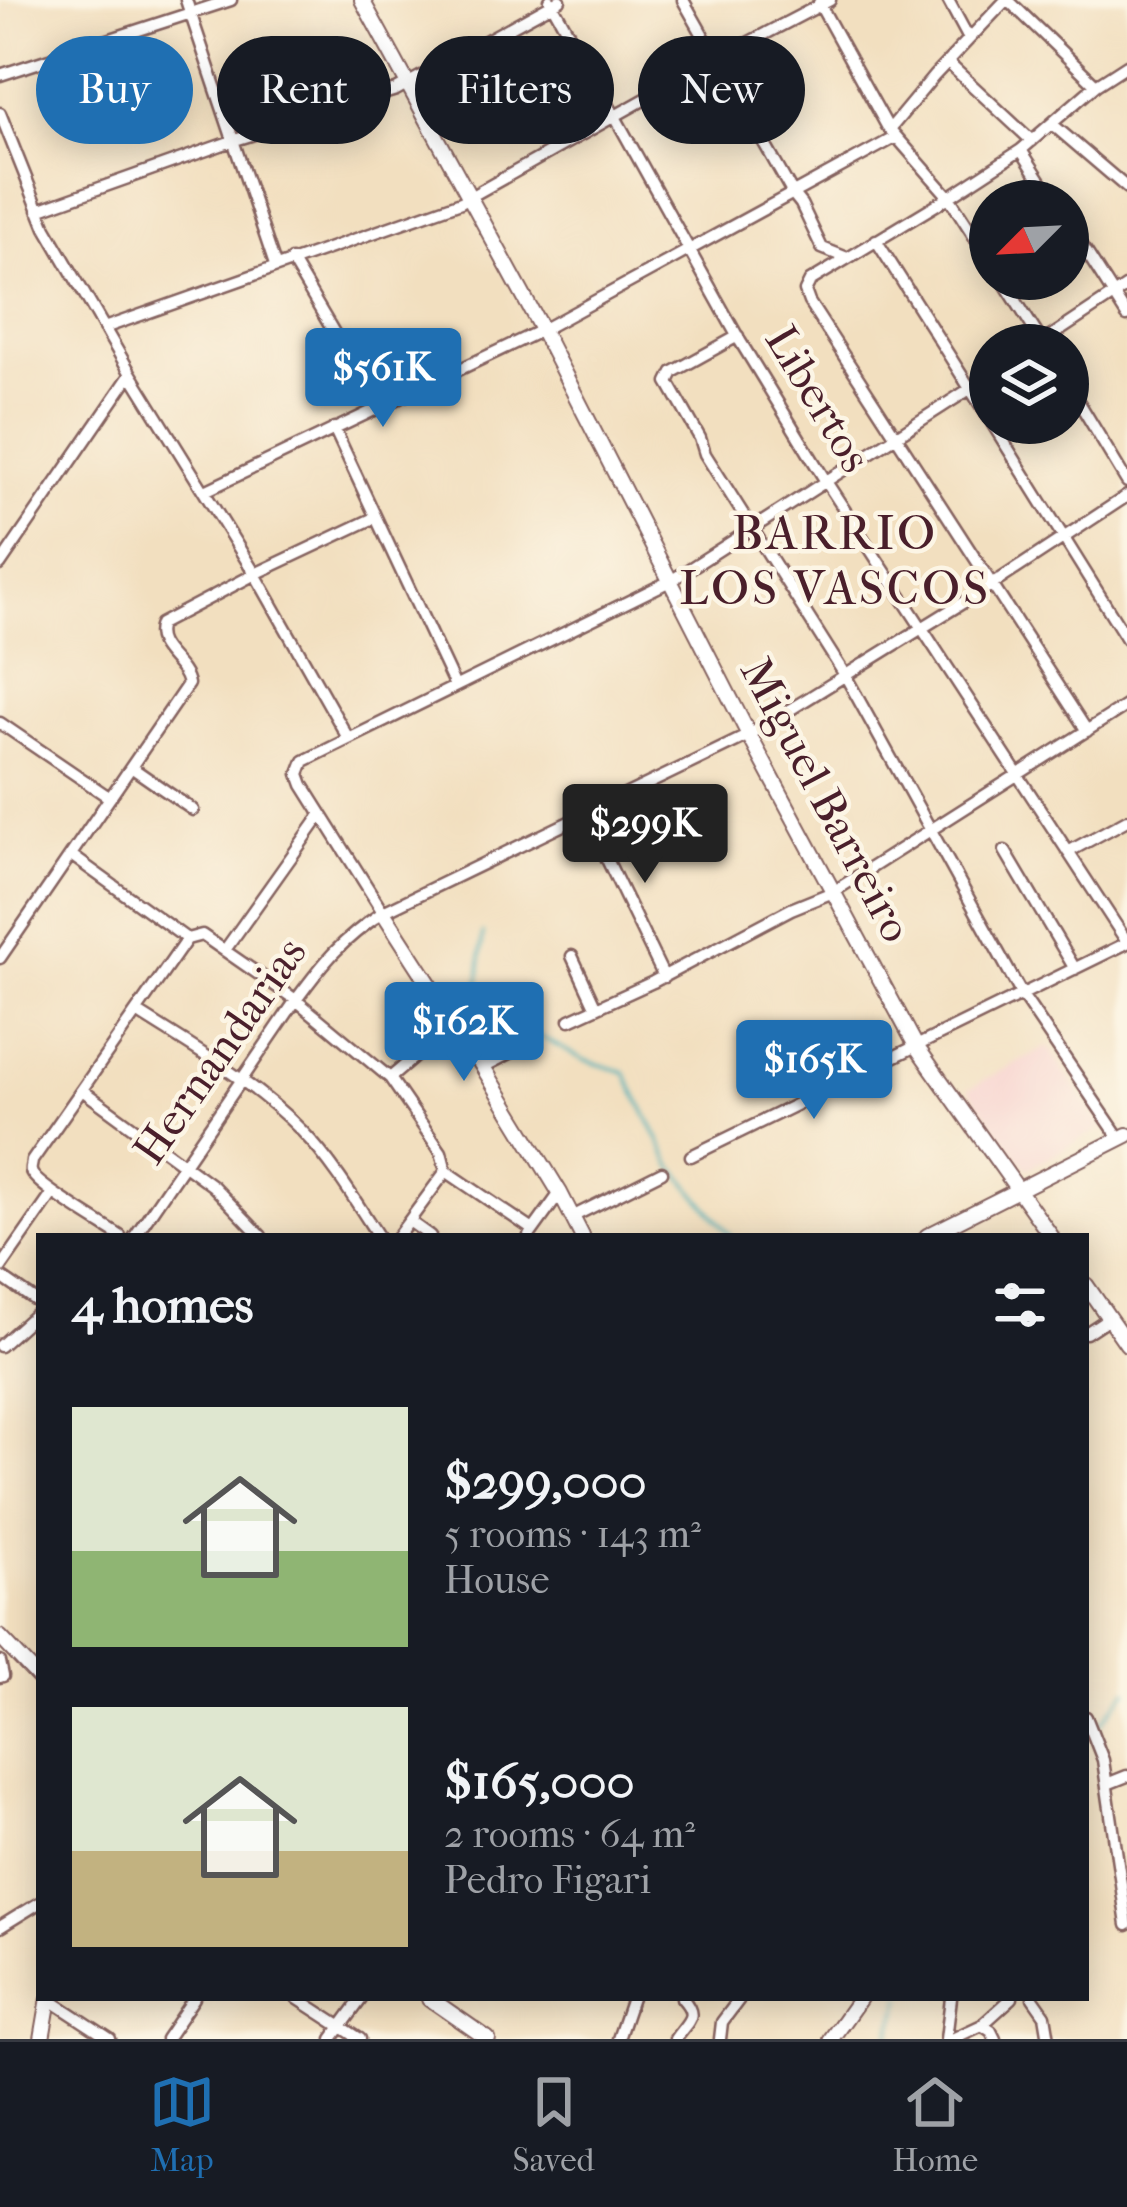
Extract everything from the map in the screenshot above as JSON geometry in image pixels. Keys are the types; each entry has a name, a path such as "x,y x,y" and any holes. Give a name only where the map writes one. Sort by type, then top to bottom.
{"street":[{"path":"0,75 188,6 232,0"},
{"name":"Miguel Barreiro","path":"362,0 542,330 749,735 916,1046 1049,1233"},
{"path":"683,0 702,36"},
{"path":"948,0 969,39"},
{"path":"205,490 542,330 793,194 893,133 947,62 1007,0 1096,85"},
{"path":"391,90 554,2"},
{"name":"Libertos","path":"554,2 572,36"},
{"path":"759,36 822,2 893,133 949,197 969,228"},
{"path":"188,6 217,89"},
{"path":"947,62 1032,141"},
{"path":"1087,731 805,291 810,280 1021,150 1096,85 1125,70"},
{"path":"614,117 638,103"},
{"path":"0,113 38,210 348,738"},
{"name":"Libertos","path":"614,117 825,480 1127,943"},
{"path":"1052,124 1127,188"},
{"path":"38,210 224,144"},
{"path":"236,144 275,265"},
{"path":"104,328 470,197 565,144"},
{"path":"764,144 822,248 848,258"},
{"path":"1021,150 1040,180"},
{"path":"876,240 969,386"},
{"path":"1089,256 1127,316"},
{"path":"290,260 378,406"},
{"path":"1071,324 1127,286"},
{"path":"738,336 673,372 668,382 705,454 845,675 1022,995 1124,1137 933,1233"},
{"path":"0,566 131,374"},
{"path":"581,1233 483,1067 303,785 299,775 304,761 672,580 969,389"},
{"path":"1089,419 1127,482"},
{"path":"334,428 455,686"},
{"path":"1005,444 1127,639"},
{"name":"Hernandarias","path":"137,1233 296,1000 349,935 383,913 749,735 1127,496"},
{"path":"0,958 188,684 186,674 158,642 157,630 166,620 255,574 374,518"},
{"path":"570,1020 761,923 833,892 1127,705"},
{"path":"0,723 110,798"},
{"path":"131,767 193,810"},
{"path":"225,950 321,815"},
{"path":"586,816 664,976"},
{"path":"1068,852 1127,820"},
{"path":"1005,851 1075,969"},
{"path":"71,855 187,939"},
{"path":"115,1233 34,1178 32,1161 187,939 202,935 296,1000 390,1078 441,1152 446,1171 531,1233 560,1193"},
{"path":"692,1156 1127,943"},
{"path":"572,956 596,1008"},
{"path":"137,1012 242,1079 302,1131 376,1233"},
{"path":"390,1078 454,1023"},
{"path":"483,1067 530,1043"},
{"path":"82,1090 184,1163 258,1233"},
{"path":"400,1233 446,1171"},
{"path":"574,1216 662,1172"},
{"path":"36,1304 0,1272 53,1192"},
{"path":"409,1221 426,1233"},
{"path":"1089,1289 1127,1344"},
{"path":"0,1346 36,1310"},
{"path":"1089,1332 1109,1318"},
{"path":"0,1637 36,1675"},
{"path":"0,1662 4,1670 0,1677"},
{"path":"1091,1742 1103,1760 1126,1917"},
{"path":"1107,1784 1127,1776"},
{"path":"0,1927 36,1905"},
{"path":"41,2039 48,2001"},
{"path":"53,2001 110,2039"},
{"path":"166,2039 192,2001"},
{"path":"302,2001 360,2039"},
{"path":"332,2039 360,2001"},
{"path":"433,2001 488,2039"},
{"path":"631,2001 620,2034 636,2039"},
{"path":"675,2039 692,2014 685,2001"},
{"path":"720,2039 724,2017 737,2001"},
{"path":"831,2039 858,2001"},
{"path":"951,2001 949,2039 982,2025 1009,2001"},
{"path":"1035,2001 1045,2015 1048,2039"},
{"path":"982,2025 995,2039"}],"shaded area":[{"path":"1048,1046 1102,1128 1027,1169 968,1089"}],"waterway":[{"path":"483,933 478,996 482,1016 505,1031 533,1033 584,1060 625,1072 671,1164 728,1233"},
{"path":"1100,1725 1127,1690"},
{"path":"889,2039 901,2001"}],"district":[{"name":"BARRIO LOS VASCOS","path":"835,560"}]}
